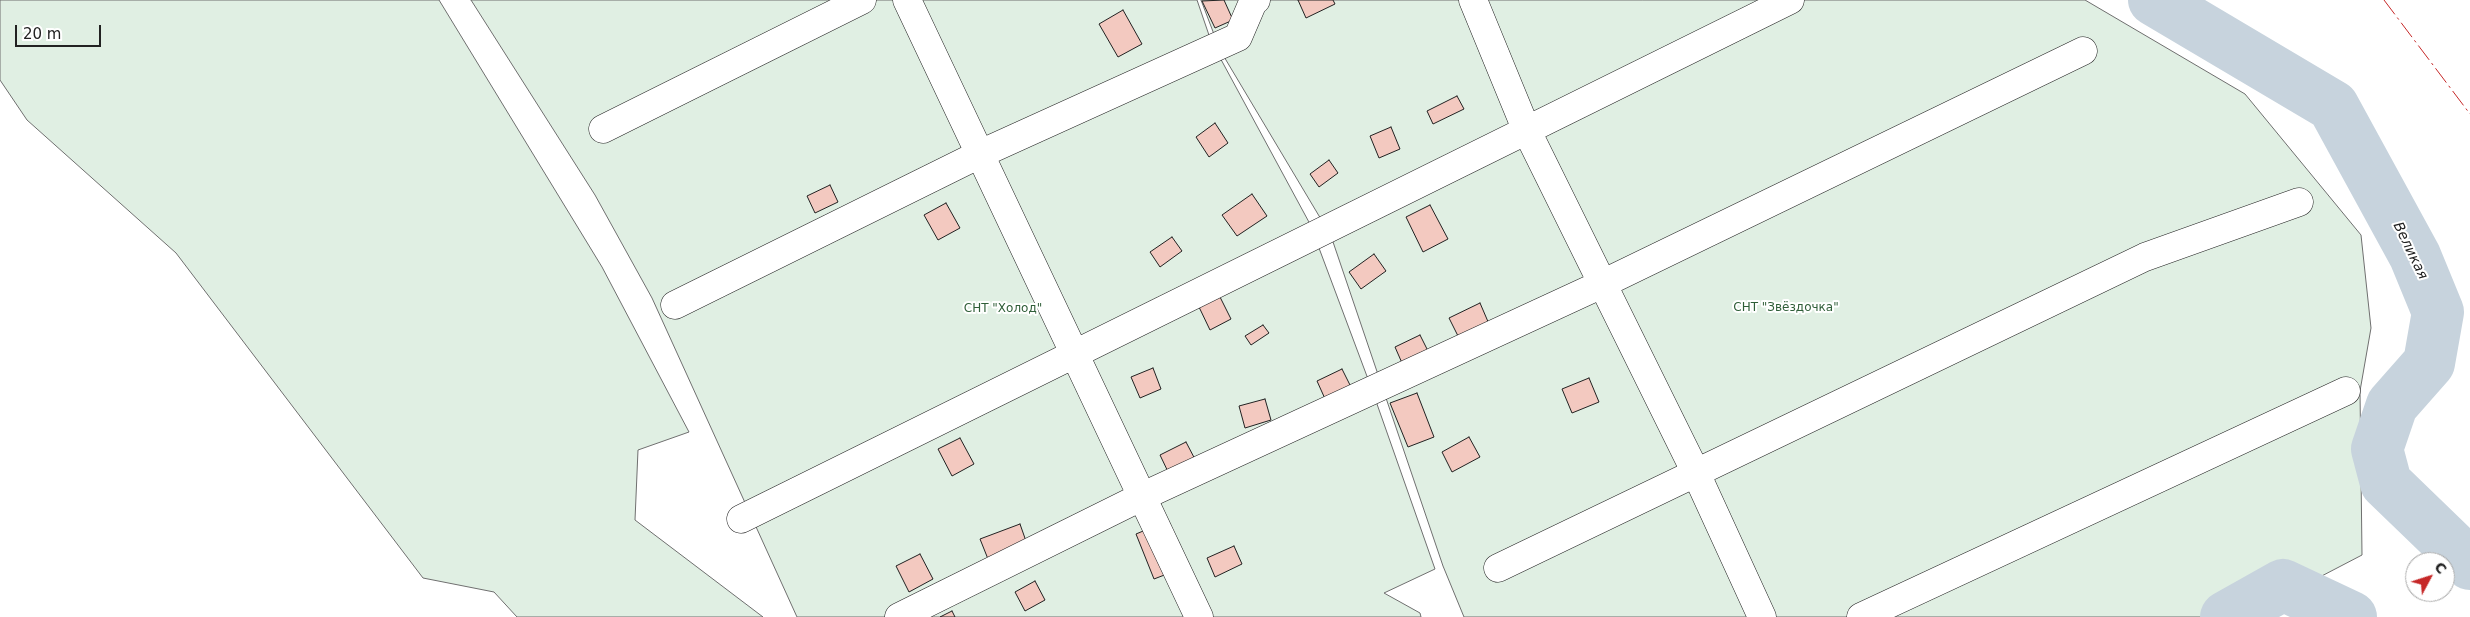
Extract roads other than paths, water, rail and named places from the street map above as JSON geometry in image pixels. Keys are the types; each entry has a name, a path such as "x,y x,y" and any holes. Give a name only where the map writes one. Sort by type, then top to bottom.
{"street":[{"path":"603,129 862,0"},
{"path":"907,0 1198,617"},
{"path":"674,305 980,154 1238,37 1253,2 1256,0"},
{"path":"1474,0 1526,129 1696,473 1762,617"},
{"path":"741,519 1074,356 1526,129 1790,0"},
{"path":"899,617 1142,498 1602,284 2083,51"},
{"path":"1498,568 2145,257 2299,202"},
{"path":"1861,617 2346,391"}],"waterway":[{"name":"Великая","path":"2154,0 2333,106 2415,256 2438,312 2429,363 2392,405 2377,449 2386,483 2470,564"},
{"name":"Великая","path":"2226,617 2283,585 2351,617"}],"park label":[{"name":"СНТ \"Звёздочка\"","path":"1786,308"},
{"name":"СНТ \"Холод\"","path":"1003,309"}]}
